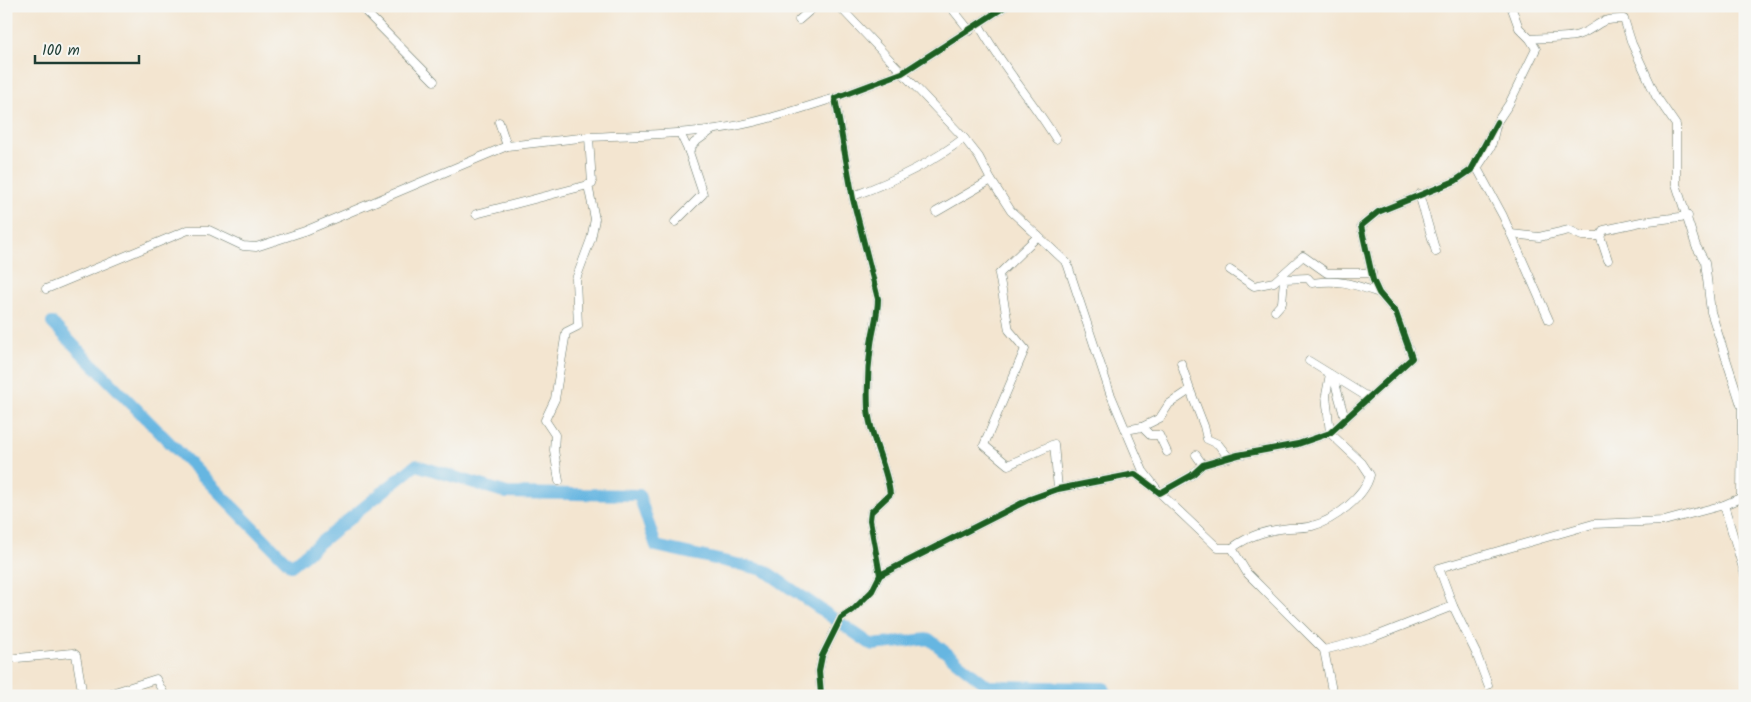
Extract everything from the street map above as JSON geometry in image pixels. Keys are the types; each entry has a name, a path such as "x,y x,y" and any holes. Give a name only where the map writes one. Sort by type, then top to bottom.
{"street":[{"path":"360,6 434,81"},
{"path":"799,20 815,6"},
{"path":"839,6 964,138 979,157 1011,211 1067,263 1110,393 1143,471 1160,493"},
{"path":"950,6 970,31"},
{"path":"46,289 188,230 209,230 243,246 256,247 305,231 507,146 589,136 680,134 713,130 766,119 835,98 902,73 970,31 1006,6"},
{"path":"1160,493 1192,475 1203,465 1298,444 1330,433 1412,358 1396,313 1379,293 1373,280 1361,226 1378,212 1418,194 1455,181 1471,170 1497,122 1510,104 1536,48 1519,28 1511,6"},
{"path":"1488,685 1476,653 1453,606 1440,568 1593,524 1664,521 1724,505 1743,497 1742,408 1711,312 1705,262 1696,246 1688,216 1676,184 1676,125 1656,96 1632,44 1624,19 1607,18 1577,36 1547,36 1530,39"},
{"path":"979,25 988,42 1031,100 1056,139"},
{"path":"835,98 853,196 878,299 878,314 871,342 868,374 868,411 890,494 871,512 870,520 880,575"},
{"path":"499,122 507,146"},
{"path":"1497,122 1491,147 1477,168 1511,234 1549,320"},
{"path":"689,152 694,143 713,130"},
{"path":"674,222 703,194 689,152 680,134"},
{"path":"476,214 592,184 589,136"},
{"path":"853,196 880,186 945,153 964,138"},
{"path":"936,212 992,180"},
{"path":"559,481 554,450 555,435 546,420 555,399 566,332 578,326 576,279 591,239 595,219 588,185"},
{"path":"1418,194 1436,252"},
{"path":"1600,236 1604,230 1641,222 1688,216"},
{"path":"1511,234 1539,237 1569,230 1582,236 1600,236"},
{"path":"1038,236 999,274 1009,330 1025,350 984,445 1008,465 1054,444 1058,489"},
{"path":"1600,236 1608,260"},
{"path":"1230,270 1254,286 1274,282 1303,256 1328,273 1372,273"},
{"path":"1275,311 1282,303 1284,279 1308,278 1312,283 1334,280 1347,282 1379,293"},
{"path":"1309,361 1364,395 1370,396"},
{"path":"1181,363 1207,439 1218,444 1229,458"},
{"path":"817,696 820,694 819,671 822,656 841,618 853,610 872,591 880,575 1030,499 1058,489 1135,474 1160,493 1218,548 1232,548 1248,537 1270,530 1312,526 1345,509 1367,486 1370,475 1362,463 1330,433 1326,395 1332,375"},
{"path":"1332,375 1345,419"},
{"path":"1126,430 1142,427 1160,418 1169,404 1190,390"},
{"path":"1142,427 1150,435 1159,436 1167,452"},
{"path":"1196,455 1203,465"},
{"path":"1724,505 1745,575"},
{"path":"1232,548 1247,573 1324,650 1333,696"},
{"path":"1324,650 1370,638 1453,606"},
{"path":"6,659 74,653 76,655 83,696"},
{"path":"102,696 156,679 165,696"}],"waterway":[{"path":"52,323 291,566 416,465 507,493 639,495 656,546 764,570 872,645 929,639 988,686 1104,688 1107,696"}],"cycle path":[{"path":"817,696 821,694 819,671 822,656 841,618 853,610 872,591 880,575 870,520 871,512 890,494 886,473 869,420 868,409 869,360 878,299 853,199 835,98 902,73 1006,6"},
{"path":"880,575 1030,499 1058,489 1135,474 1160,493 1192,475 1203,465 1238,455 1298,444 1330,433 1412,358 1396,313 1379,293 1373,280 1361,226 1378,212 1455,181 1471,170 1497,122"}]}
